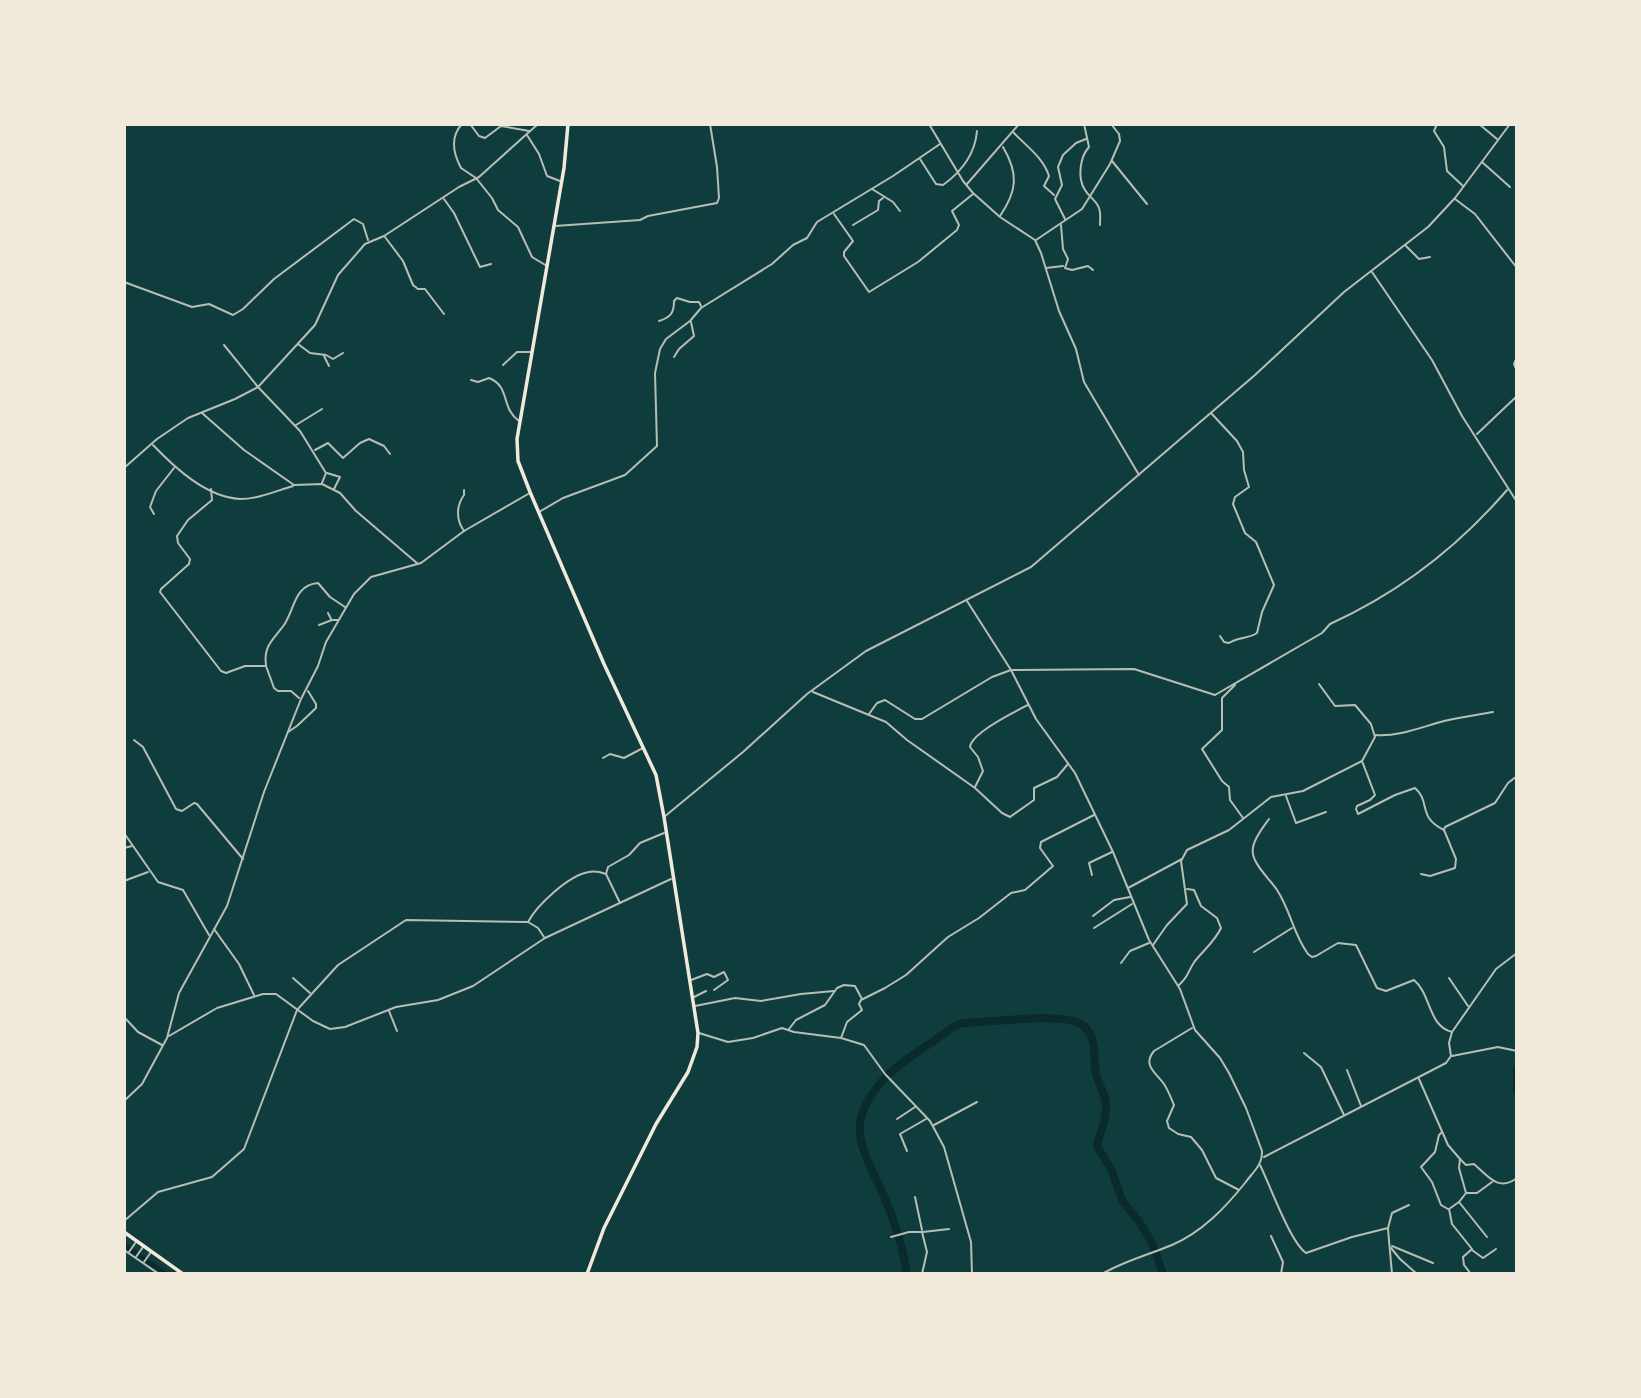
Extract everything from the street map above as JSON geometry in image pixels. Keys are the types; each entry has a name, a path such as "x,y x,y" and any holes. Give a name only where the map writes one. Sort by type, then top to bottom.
{"main road":[{"path":"568,124 562,181 520,421 517,453 530,492 604,664 656,775 698,1033 697,1047 688,1072 656,1124 621,1192 599,1238 587,1274"},
{"path":"124,1232 142,1248 183,1274"}],"street":[{"path":"462,124 453,140 458,164 464,172 476,178 498,210 518,226 532,257 547,267"},
{"path":"470,124 479,136 485,138 498,126 504,125 530,131"},
{"path":"529,124 534,128"},
{"path":"124,468 152,443 188,418 258,387 318,319 343,267 368,241 384,236 476,178 538,124"},
{"path":"554,226 640,220 648,216 717,203 717,167 710,124"},
{"path":"929,124 973,193 1000,217 1035,240 1059,311 1076,349 1084,382 1139,475"},
{"path":"966,184 1019,124"},
{"path":"1084,124 1089,147 1085,152 1081,175 1083,187 1099,209 1100,225"},
{"path":"1035,240 1082,209 1090,197 1120,138 1111,124"},
{"path":"1437,124 1434,131 1444,146 1447,171 1464,187"},
{"path":"1479,124 1498,139"},
{"path":"664,817 726,767 812,691 878,644 1031,567 1255,375 1344,292 1428,226 1464,187 1510,124"},
{"path":"919,158 937,185 943,185 958,173 973,151 976,131"},
{"path":"1013,132 1033,150 1048,170 1049,176 1044,186 1055,196 1065,220"},
{"path":"527,135 539,154 547,177 562,181"},
{"path":"1055,196 1062,185 1058,167 1063,155 1076,143 1086,139"},
{"path":"539,512 563,498 625,475 657,446 655,373 660,349 666,339 690,321 701,308 772,264 793,245 810,236 817,222 940,144"},
{"path":"1000,217 1011,201 1014,187 1013,168 1002,146"},
{"path":"1111,160 1147,204"},
{"path":"1482,162 1510,187"},
{"path":"872,188 883,198 896,204 900,211"},
{"path":"833,212 853,241 844,256 869,292 918,262 957,230 959,225 952,211 973,193"},
{"path":"444,198 479,265 482,268 491,264"},
{"path":"853,225 878,210 879,201 883,198"},
{"path":"1455,198 1475,214 1517,268"},
{"path":"124,282 192,307 209,304 233,315 274,279 355,219 363,224 368,241"},
{"path":"1060,224 1063,248 1068,259 1064,266"},
{"path":"384,236 403,261 413,285 418,289 425,289 444,314"},
{"path":"1405,245 1416,258 1422,260 1430,257"},
{"path":"1046,268 1064,266 1068,270 1088,266 1093,270"},
{"path":"1372,271 1429,355 1462,416 1517,502"},
{"path":"659,321 671,315 677,298 687,302 699,302 701,308"},
{"path":"674,357 693,337 694,330 690,321"},
{"path":"298,344 310,353 333,359 343,353"},
{"path":"224,345 258,387 296,426 314,450 326,473 340,477 334,490"},
{"path":"503,365 517,352 532,352"},
{"path":"324,355 329,366"},
{"path":"1517,357 1514,364 1517,371"},
{"path":"471,380 478,382 486,378 493,379 502,389 510,414 520,421"},
{"path":"1476,435 1517,396"},
{"path":"296,426 322,409"},
{"path":"202,412 244,450 294,485"},
{"path":"1210,412 1237,441 1245,456 1244,470 1249,487 1235,497 1233,504 1245,533 1256,542 1274,585 1262,612 1257,633 1228,643 1220,636"},
{"path":"314,450 327,443 343,458 369,439 384,446 390,454"},
{"path":"152,443 175,467 211,489 239,499 294,485 322,484 334,490 418,565"},
{"path":"154,514 150,508 152,499 175,467"},
{"path":"322,484 326,473"},
{"path":"211,489 212,500 188,520 177,537 178,543 190,557 189,564 159,591 223,673 245,666 266,666"},
{"path":"464,490 458,504 458,521 464,531"},
{"path":"869,714 877,703 885,699 915,719 922,719 992,677 1011,670 1134,669 1147,671 1213,696 1423,570 1471,530 1507,490"},
{"path":"124,1101 142,1084 167,1038 179,993 227,906 264,792 287,733 326,642 346,607 367,579 418,565 464,531 530,492"},
{"path":"301,699 291,691 278,691 274,688 266,666 267,647 285,623 291,606 302,589 318,583 330,597 346,607"},
{"path":"967,601 1011,670 1042,729 1068,764 1113,852 1150,942 1178,986 1193,1027 1220,1058 1229,1073 1251,1120 1263,1157 1240,1190 1217,1215 1183,1239 1102,1274"},
{"path":"328,613 331,620"},
{"path":"319,625 339,620"},
{"path":"1235,684 1222,698 1222,730 1202,749 1228,787 1230,800 1243,819"},
{"path":"1128,889 1182,859 1187,850 1221,835 1266,799 1303,791 1362,761 1375,735 1371,724 1356,706 1335,706 1319,684"},
{"path":"287,733 316,708 307,690"},
{"path":"812,691 890,725 905,739 975,788 999,811 1012,817 1034,800 1035,788 1057,776 1068,764"},
{"path":"975,788 983,771 978,757 970,747 970,741 977,734 1029,705"},
{"path":"1375,735 1406,733 1449,720 1493,712"},
{"path":"134,740 143,747 177,809 180,811 197,804 243,860"},
{"path":"603,758 610,754 624,758 643,748"},
{"path":"1362,761 1375,795 1357,806 1358,814 1415,788 1421,794 1427,818 1444,830 1456,859 1455,867 1430,876 1420,874"},
{"path":"1444,830 1454,821 1495,803 1508,783 1517,776"},
{"path":"1285,794 1296,823 1326,812"},
{"path":"841,1038 847,1022 862,1010 859,1003 862,999 906,975 948,937 979,918 1011,893 1025,890 1053,866 1040,848 1041,842 1094,814"},
{"path":"1269,819 1252,852 1285,902 1291,914 1293,928 1305,950 1312,957 1335,943 1356,945 1374,984 1381,990 1394,989 1410,979 1416,981 1426,996 1437,1023 1443,1030 1452,1032"},
{"path":"124,833 159,883 183,890 210,936"},
{"path":"620,904 606,874 608,867 629,855 640,843 665,833"},
{"path":"124,848 133,846"},
{"path":"1092,875 1089,863 1113,852"},
{"path":"1153,946 1167,925 1187,904 1182,859"},
{"path":"124,881 149,871"},
{"path":"528,922 566,882 589,872 606,874"},
{"path":"167,1038 217,1008 254,996 276,994 330,1029 345,1027 388,1010 432,1002 466,989 545,937 672,879"},
{"path":"1178,986 1188,977 1196,960 1221,928 1217,918 1201,906 1194,890 1186,889"},
{"path":"1093,916 1114,900 1131,897"},
{"path":"1094,928 1133,904"},
{"path":"124,1221 158,1192 212,1177 244,1149 297,1010 338,965 403,921 528,922 538,928 545,937"},
{"path":"1254,952 1293,928"},
{"path":"214,929 239,964 254,996"},
{"path":"1121,963 1127,954 1150,942"},
{"path":"1451,1056 1449,1043 1452,1032 1496,969 1517,953"},
{"path":"690,981 706,974 713,977 724,972 727,980 714,990"},
{"path":"293,978 311,993"},
{"path":"1449,978 1469,1007"},
{"path":"694,1006 735,998 761,1001 834,991 845,985 855,986 862,999"},
{"path":"789,1030 796,1020 825,1005 834,991"},
{"path":"692,998 706,992"},
{"path":"388,1010 397,1031"},
{"path":"124,1017 134,1029 162,1045"},
{"path":"1193,1027 1154,1051 1149,1056 1149,1063 1164,1084 1174,1105 1167,1121 1169,1128 1178,1134 1191,1137 1202,1150 1216,1178 1240,1190"},
{"path":"698,1033 728,1042 753,1038 778,1029 841,1038 862,1044 885,1074 933,1125 949,1160 969,1232 973,1251 972,1274"},
{"path":"1263,1157 1419,1078 1443,1065 1451,1056 1499,1047 1517,1051"},
{"path":"1304,1053 1321,1067 1344,1115"},
{"path":"1347,1070 1361,1107"},
{"path":"1419,1078 1448,1145 1466,1165 1474,1164 1493,1181 1504,1184 1517,1178"},
{"path":"933,1125 977,1102"},
{"path":"897,1119 916,1107"},
{"path":"907,1151 900,1134 927,1118"},
{"path":"1442,1132 1438,1135 1434,1152 1421,1167 1432,1182 1441,1205 1448,1209 1452,1224 1472,1249 1481,1258 1496,1249"},
{"path":"1460,1158 1459,1168 1466,1193"},
{"path":"1260,1164 1289,1227 1305,1253 1388,1228"},
{"path":"1466,1193 1476,1193 1493,1181"},
{"path":"1448,1209 1466,1193"},
{"path":"915,1197 928,1252 922,1274"},
{"path":"1459,1202 1487,1237"},
{"path":"1392,1274 1388,1228 1392,1213 1409,1205"},
{"path":"892,1237 949,1229"},
{"path":"1271,1236 1283,1262 1281,1274"},
{"path":"129,1252 137,1241"},
{"path":"1391,1246 1433,1263"},
{"path":"1391,1246 1400,1259 1417,1274"},
{"path":"136,1257 142,1248"},
{"path":"1471,1274 1464,1265 1463,1257 1472,1249"},
{"path":"124,1250 159,1274"},
{"path":"144,1262 150,1253"}],"waterway":[{"path":"907,1274 894,1221 863,1148 860,1135 863,1110 883,1080 951,1028 962,1023 1046,1018 1076,1022 1085,1027 1091,1036 1095,1072 1106,1104 1097,1146 1111,1169 1123,1202 1153,1245 1163,1274"},
{"path":"1517,1069 1517,1091"},
{"path":"124,1245 166,1274"}]}
